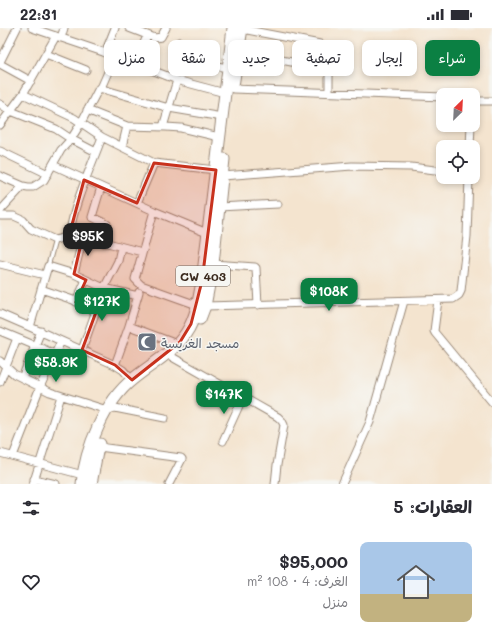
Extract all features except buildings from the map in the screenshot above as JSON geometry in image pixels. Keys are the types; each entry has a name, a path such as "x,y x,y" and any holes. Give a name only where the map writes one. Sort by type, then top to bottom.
{"main road":[{"name":"CW 403","path":"239,28 239,40"},
{"name":"CW 403","path":"236,40 239,28"},
{"name":"CW 403","path":"83,479 91,445 97,429 123,388 177,344 186,334 201,305 207,233 219,173 229,91 228,76"},
{"name":"CW 403","path":"91,484 99,447 111,409 131,389 172,357 191,336 212,264 219,206 219,137 222,117 233,76"}],"street":[{"path":"17,28 0,63 31,81"},
{"path":"32,28 104,53"},
{"path":"0,125 23,94 46,54 64,28"},
{"path":"110,40 115,28"},
{"path":"129,28 155,38 160,38 166,28"},
{"path":"239,28 300,40"},
{"path":"145,40 147,36"},
{"path":"46,54 86,70"},
{"path":"284,61 327,70 328,93"},
{"path":"220,67 228,68"},
{"path":"160,74 177,80 229,91 436,97"},
{"path":"0,176 23,186 33,187 40,184 48,174 61,150 71,139 97,90 101,88 106,76"},
{"path":"163,127 177,80"},
{"path":"101,88 169,108 222,117"},
{"path":"23,94 81,122 102,137 154,163 219,173 352,166 411,167 436,170"},
{"path":"480,101 492,101"},
{"path":"0,104 11,111 52,127 96,152"},
{"path":"87,110 127,126 181,128 219,137"},
{"path":"122,147 127,126"},
{"path":"69,236 74,210 84,180 102,137"},
{"path":"0,151 48,174"},
{"path":"137,203 154,163"},
{"path":"53,165 154,211 207,233"},
{"path":"154,211 135,278 141,285 201,305 258,305 453,299 457,298 461,291 469,184"},
{"path":"0,211 23,186"},
{"path":"100,187 92,217 107,224 104,243"},
{"path":"219,206 278,204"},
{"path":"0,216 14,216 24,220 31,228 55,240 69,236 83,236 104,243 142,252"},
{"path":"74,274 83,236"},
{"path":"82,350 104,288 118,261 121,247"},
{"path":"0,264 45,275"},
{"path":"212,264 255,267 258,305"},
{"path":"30,327 48,266 74,274 104,288 138,296"},
{"path":"76,302 86,280"},
{"path":"115,366 141,285"},
{"path":"41,288 96,312"},
{"path":"438,300 434,330 435,334 492,402"},
{"path":"342,484 370,422 404,301"},
{"path":"0,314 41,331 115,366 123,370 132,380"},
{"path":"129,326 177,344"},
{"path":"0,330 55,354"},
{"path":"22,378 41,331"},
{"path":"0,382 17,338"},
{"path":"13,456 40,387 61,341"},
{"path":"172,357 278,417 282,421 284,431 277,465 275,484"},
{"path":"0,361 11,372 61,396 111,409 165,418"},
{"path":"56,484 34,481 61,396"},
{"path":"223,441 243,397"},
{"path":"99,447 181,458 182,459 169,484"},
{"path":"0,455 13,456 39,463 83,479"}],"lane":[{"path":"48,266 55,240"}],"highlighted area":[{"path":"154,163 216,170 202,281 191,324 180,342 132,380 115,365 82,350 96,312 76,302 86,280 74,274 83,235 69,236 84,180 137,203"}],"place":[{"name":"مسجد الغريسة","path":"147,342"}]}
